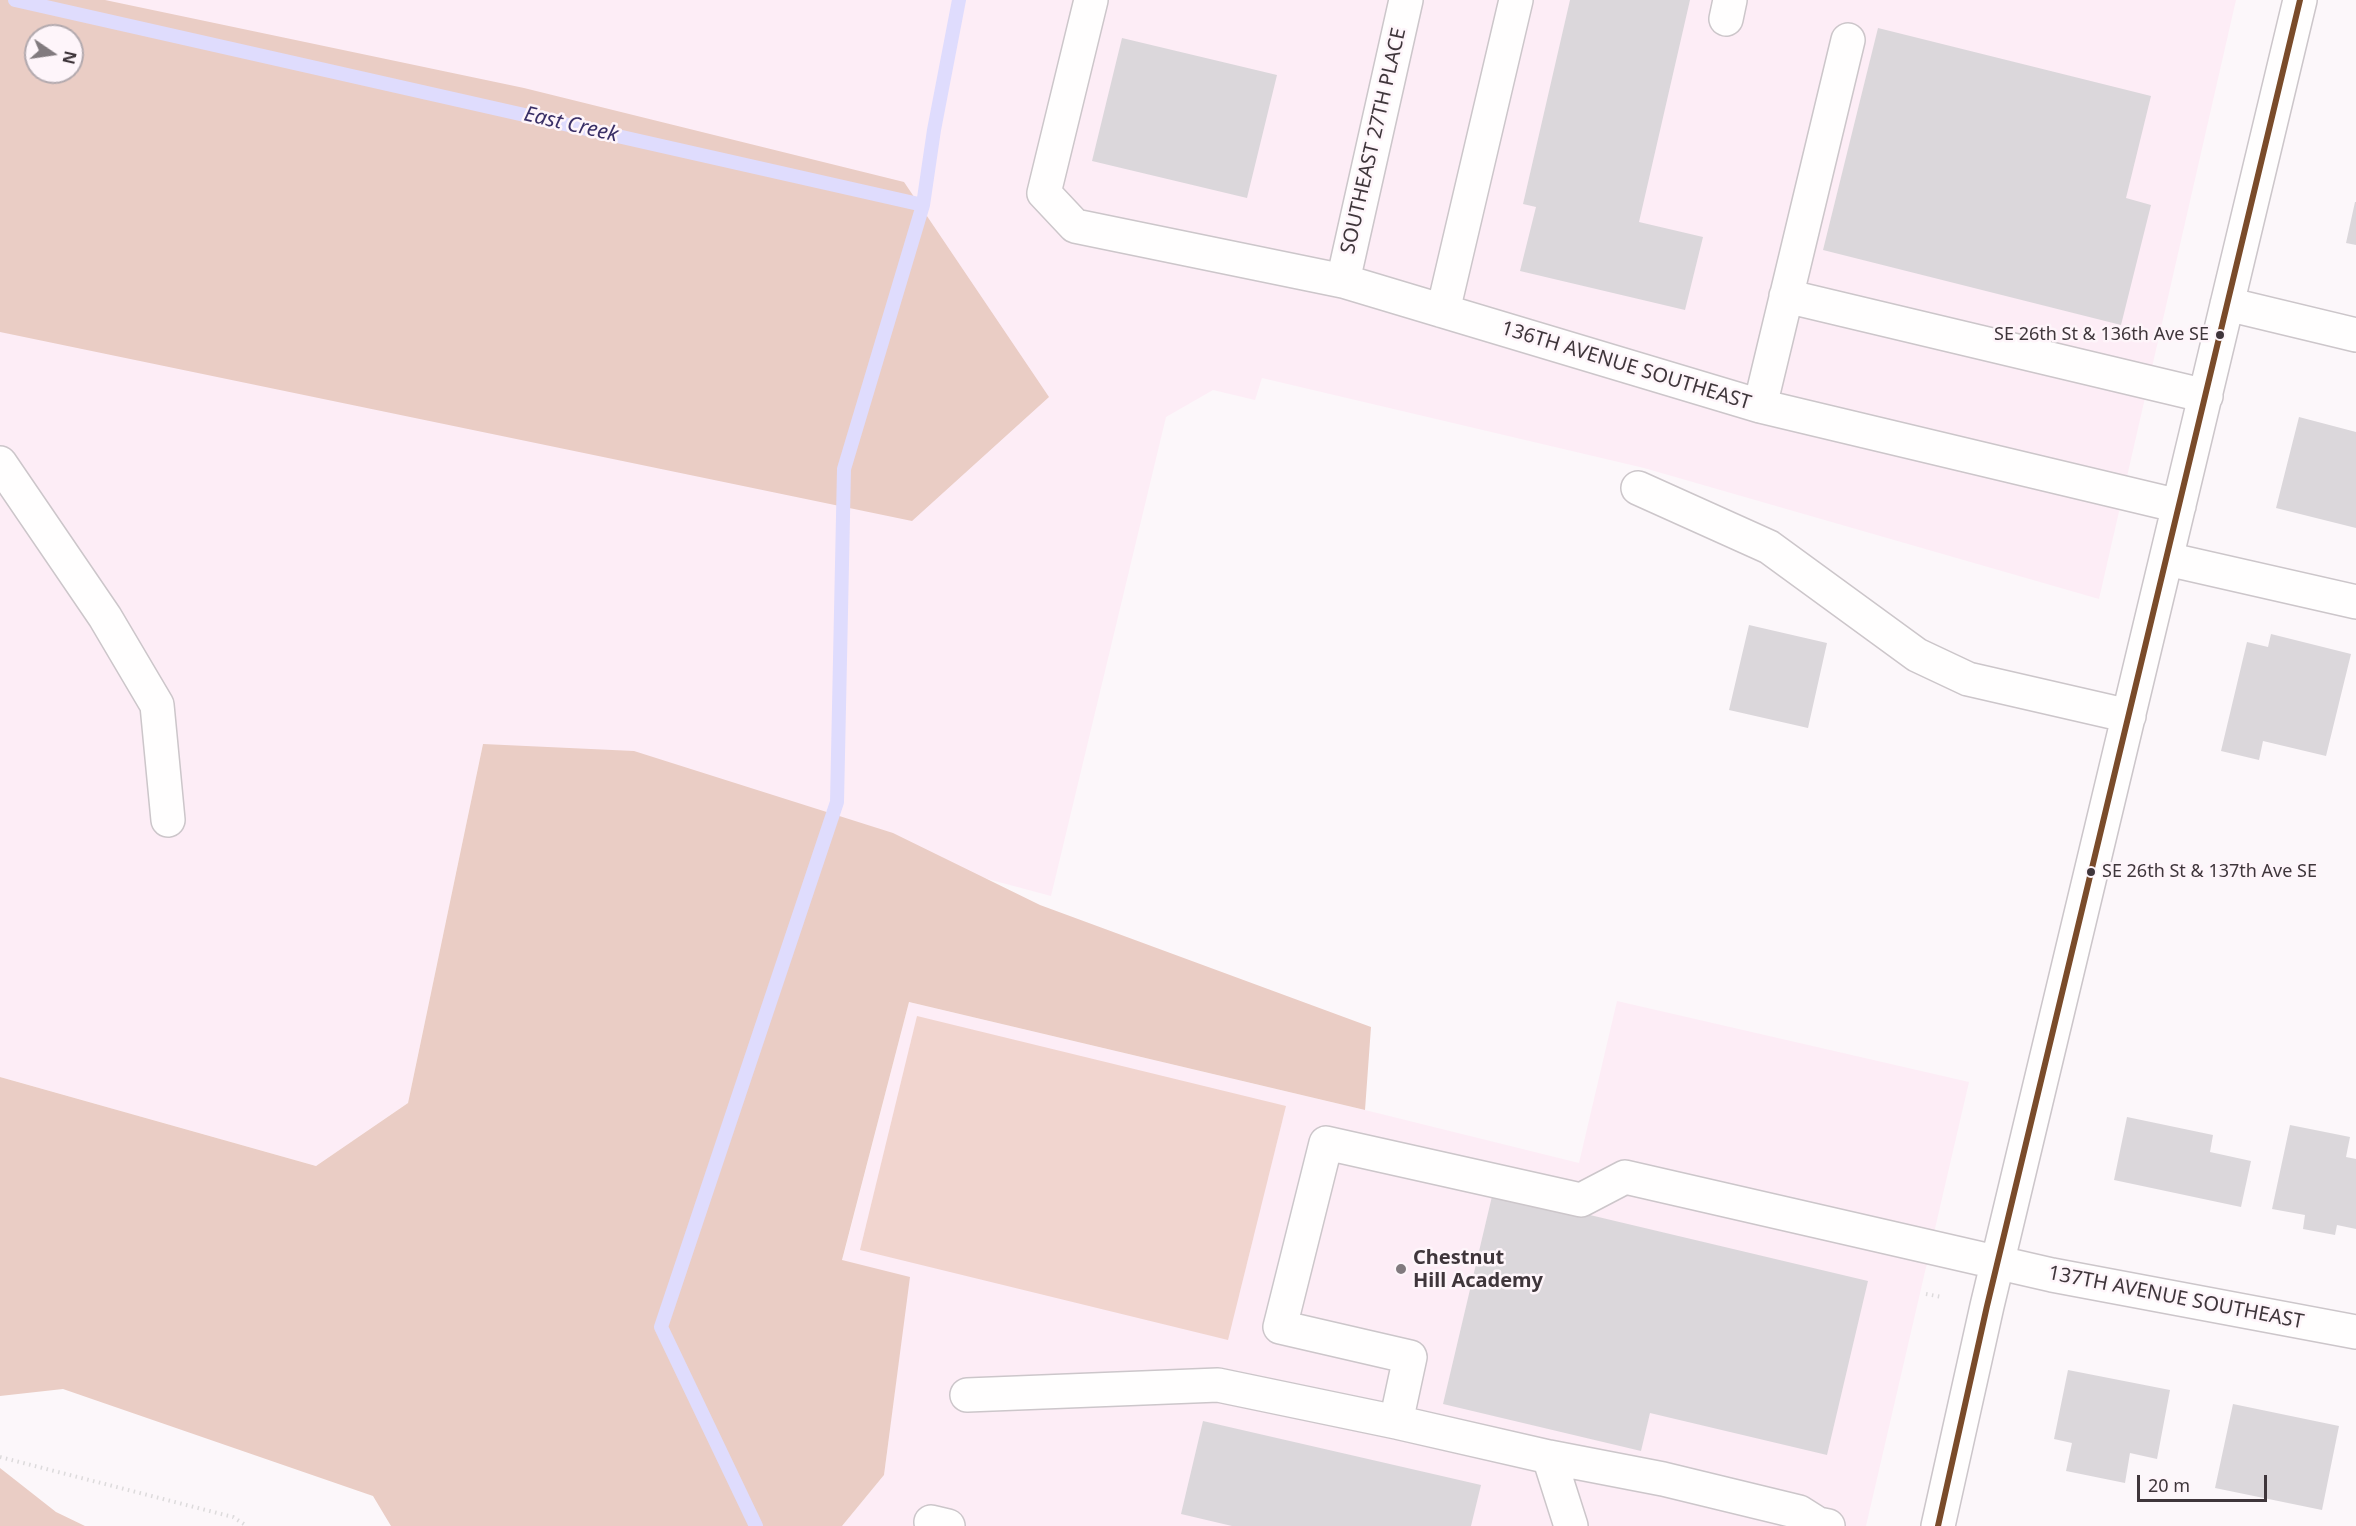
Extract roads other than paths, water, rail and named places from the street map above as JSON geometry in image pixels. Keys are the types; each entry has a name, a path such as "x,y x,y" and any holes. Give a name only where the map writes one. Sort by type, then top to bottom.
{"street":[{"name":"136TH AVENUE SOUTHEAST","path":"1091,0 1044,193 1075,226 1342,281 1760,406 2178,506"},
{"name":"SOUTHEAST 27TH PLACE","path":"1342,281 1406,0"},
{"path":"1443,311 1516,0"},
{"path":"1938,1526 1997,1262 2300,0"},
{"path":"1760,406 1848,40"},
{"path":"1786,296 2205,396"},
{"path":"2227,304 2356,334"},
{"path":"0,463 105,617 157,705 168,820"},
{"path":"1638,488 1769,548 1917,655 1968,680 2129,716"},
{"path":"2167,559 2356,602"},
{"name":"137TH AVENUE SOUTHEAST","path":"1396,1422 1410,1357 1280,1327 1326,1143 1581,1200 1625,1177 2052,1275 2356,1332"},
{"path":"967,1395 1218,1385 1549,1457 1663,1479 1798,1512 1823,1525"},
{"path":"1549,1457 1571,1526"}],"waterway":[{"name":"East Creek","path":"15,0 923,205 934,130 959,0"},
{"path":"756,1526 661,1327 837,802 844,469 923,205"}],"place":[{"name":"SE 26th St & 136th Ave SE","path":"2220,335"},
{"name":"SE 26th St & 137th Ave SE","path":"2091,872"},
{"name":"Chestnut Hill Academy","path":"1401,1269"}]}
